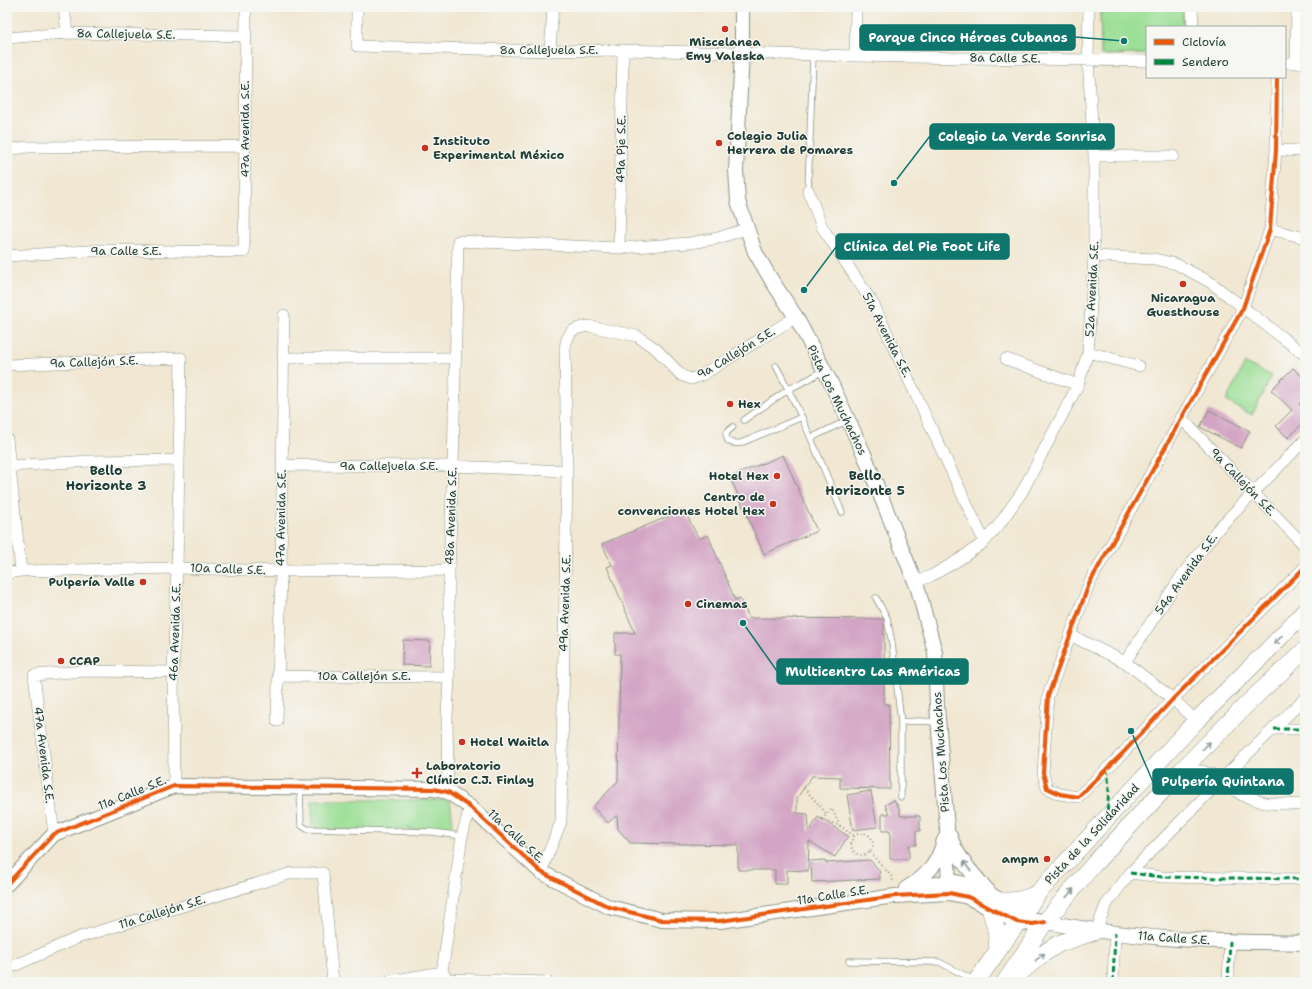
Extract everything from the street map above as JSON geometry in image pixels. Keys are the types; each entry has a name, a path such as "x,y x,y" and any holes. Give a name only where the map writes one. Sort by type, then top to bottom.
{"main road":[{"name":"Pista de la Solidaridad","path":"976,982 1038,893 1196,721 1305,611"},
{"name":"Pista de la Solidaridad","path":"1005,982 1045,922 1094,865 1182,770 1249,702 1305,650"},
{"path":"998,950 995,902 1018,901 1029,898 1038,893"},
{"path":"1010,982 1040,956 1058,944 1096,931"}],"street":[{"path":"64,7 67,33"},
{"name":"47a Avenida S.E.","path":"244,252 246,7"},
{"name":"8a Callejuela S.E.","path":"357,7 357,46 550,51 622,50 742,52"},
{"path":"550,51 553,7"},
{"name":"Pista Los Muchachos","path":"742,7 742,52 736,170 738,201 746,229 755,252 796,317 864,454 915,582 935,652 938,722 947,828 949,887"},
{"path":"855,56 856,7"},
{"name":"52a Avenida S.E.","path":"983,544 998,526 1022,492 1078,385 1088,352 1094,256 1094,156 1088,59 1089,7"},
{"path":"1192,7 1193,26"},
{"path":"1295,63 1297,7"},
{"name":"8a Callejuela S.E.","path":"7,38 67,33 245,36"},
{"name":"49a Pje S.E.","path":"618,248 622,50"},
{"name":"8a Calle S.E.","path":"742,52 855,56 1146,60"},
{"path":"1277,78 1276,150 1270,229 1243,308 1089,584 1048,696 1043,773 1047,788 1060,794 1078,797 1122,754 1173,699 1305,567"},
{"path":"7,150 27,147 245,146"},
{"path":"1276,150 1305,151"},
{"path":"1094,156 1173,156"},
{"name":"51a Avenida S.E.","path":"808,190 822,226 874,305 984,541 983,544"},
{"path":"618,248 690,243 718,238 746,229"},
{"path":"1270,229 1305,238"},
{"name":"48a Avenida S.E.","path":"448,792 447,716 449,677 449,570 458,241 618,248"},
{"name":"9a Calle S.E.","path":"7,256 104,250 244,252"},
{"path":"1094,256 1155,259 1176,264 1210,282 1305,355"},
{"name":"47a Avenida S.E.","path":"277,721 281,571 284,315"},
{"name":"9a Callejón S.E.","path":"572,331 589,326 637,336 656,348 681,376 691,379 702,375 796,317"},
{"name":"49a Avenida S.E.","path":"541,872 561,822 568,471 565,348 572,331"},
{"path":"1088,352 1139,366"},
{"name":"9a Callejón S.E.","path":"7,365 181,358"},
{"name":"46a Avenida S.E.","path":"174,786 173,672 177,568 181,358"},
{"path":"284,358 455,358"},
{"path":"1006,359 1078,385"},
{"name":"9a Callejón S.E.","path":"1181,418 1305,546"},
{"path":"7,440 21,571"},
{"name":"54a Avenida S.E.","path":"1125,662 1182,575 1218,529 1254,494 1305,440"},
{"path":"10,466 90,461 179,460"},
{"name":"9a Callejuela S.E.","path":"282,465 453,466 568,471"},
{"path":"915,582 931,576 958,561 983,544"},
{"name":"10a Calle S.E.","path":"7,573 21,571 177,568 281,571 449,570"},
{"path":"1070,635 1125,662 1173,699 1196,721"},
{"name":"47a Avenida S.E.","path":"54,834 34,675 85,671 173,672"},
{"name":"10a Callejón S.E.","path":"278,676 449,677"},
{"path":"1096,931 1106,905 1130,873 1221,780 1305,698"},
{"path":"1274,729 1305,729"},
{"path":"1182,770 1202,771 1211,774 1242,795 1265,803 1305,805"},
{"name":"11a Calle S.E.","path":"7,884 54,834 174,786 433,789 448,792 470,806 541,872 609,907 662,920 720,921 949,887 968,897 995,902 1020,917 1096,931 1179,939 1305,943"},
{"path":"446,978 462,836 470,806"},
{"path":"896,896 918,882 931,870 941,851 947,828"},
{"path":"947,828 954,847 961,858 995,902"},
{"name":"11a Callejón S.E.","path":"7,968 77,938 292,873 323,873 333,982"},
{"path":"1130,873 1162,877 1305,879"},
{"path":"1113,982 1115,933"},
{"path":"1228,982 1230,941"},
{"path":"385,982 446,978 547,982"}],"lane":[{"name":"51a Avenida S.E.","path":"808,190 813,54"},
{"path":"776,366 802,417 842,512"},
{"path":"744,420 789,389 811,378 823,369"},
{"path":"733,427 726,433 726,437 730,443 734,444 741,443 802,417"},
{"path":"811,438 848,420"},
{"path":"876,598 887,618 892,643 901,722 901,797"},
{"path":"901,722 938,722"},
{"path":"300,788 301,825 307,829 432,832 462,836"},
{"path":"849,960 939,962 976,982"}],"path":[{"path":"804,788 827,814"},
{"path":"840,826 832,809 822,819 840,826 854,836"},
{"path":"861,832 869,834 873,841 870,852 863,855 856,853 853,850 851,843 854,836 861,832"},
{"path":"870,852 892,877 896,896"}],"green space":[{"path":"1100,7 1183,7 1183,26 1146,26 1146,54 1101,55"},
{"path":"1245,363 1272,376 1252,415 1226,401"},
{"path":"312,800 450,800 453,823 447,829 321,831 312,827"}],"building":[{"path":"1293,368 1305,379 1305,399 1299,404 1305,410 1305,421 1288,438 1276,426 1292,410 1271,390"},
{"path":"1209,410 1250,431 1241,448 1200,427"},
{"name":"Centro de convenciones Hotel Hex","path":"783,455 817,531 764,554 730,477"},
{"path":"684,510 699,539 708,535 735,600 740,598 749,618 884,619 884,704 889,704 890,789 840,788 840,777 812,776 797,798 797,813 808,814 809,832 818,817 848,836 835,857 809,841 808,871 787,870 787,884 775,884 775,870 738,870 738,845 630,843 618,829 617,815 608,823 593,807 618,781 620,654 615,654 615,633 635,633 607,567 612,565 602,544"},
{"path":"403,640 430,641 429,666 402,665"},
{"path":"871,791 877,827 853,830 847,795"},
{"path":"894,800 900,810 900,816 920,816 920,831 916,831 916,845 909,845 909,859 890,859 890,831 882,831 882,814 889,814 885,805"},
{"path":"825,860 826,863 870,860 879,870 880,879 812,882 811,861"}],"marked path":[{"path":"1274,729 1305,729"},
{"path":"1107,768 1109,788 1107,816"},
{"path":"1130,873 1162,877 1305,879"},
{"path":"1113,982 1115,933"},
{"path":"1228,982 1230,941"}],"cycle path":[{"path":"1277,78 1276,150 1270,229 1243,308 1089,584 1048,696 1043,773 1047,788 1060,794 1078,797 1122,754 1173,699 1305,567"},
{"path":"7,884 54,834 174,786 433,789 448,792 470,807 541,872 609,907 662,920 720,921 895,896 949,893 968,897 1017,922 1032,924 1045,922"}],"place":[{"name":"Miscelanea Emy Valeska","path":"725,29"},
{"name":"Parque Cinco Héroes Cubanos","path":"1124,41"},
{"name":"Colegio Julia Herrera de Pomares","path":"719,143"},
{"name":"Instituto Experimental México","path":"425,148"},
{"name":"Colegio La Verde Sonrisa","path":"894,183"},
{"name":"Nicaragua Guesthouse","path":"1183,284"},
{"name":"Clínica del Pie Foot Life","path":"804,290"},
{"name":"Hex","path":"730,404"},
{"name":"Hotel Hex","path":"777,476"},
{"name":"Centro de convenciones Hotel Hex","path":"773,504"},
{"name":"Pulpería Valle","path":"143,582"},
{"name":"Cinemas","path":"688,604"},
{"name":"Multicentro Las Américas","path":"743,623"},
{"name":"CCAP","path":"61,661"},
{"name":"Pulpería Quintana","path":"1131,731"},
{"name":"Hotel Waitla","path":"462,742"},
{"name":"Laboratorio Clínico C.J. Finlay","path":"417,773"},
{"name":"ampm","path":"1047,859"}],"district":[{"name":"Bello Horizonte 3","path":"106,478"},
{"name":"Bello Horizonte 5","path":"865,482"}]}
